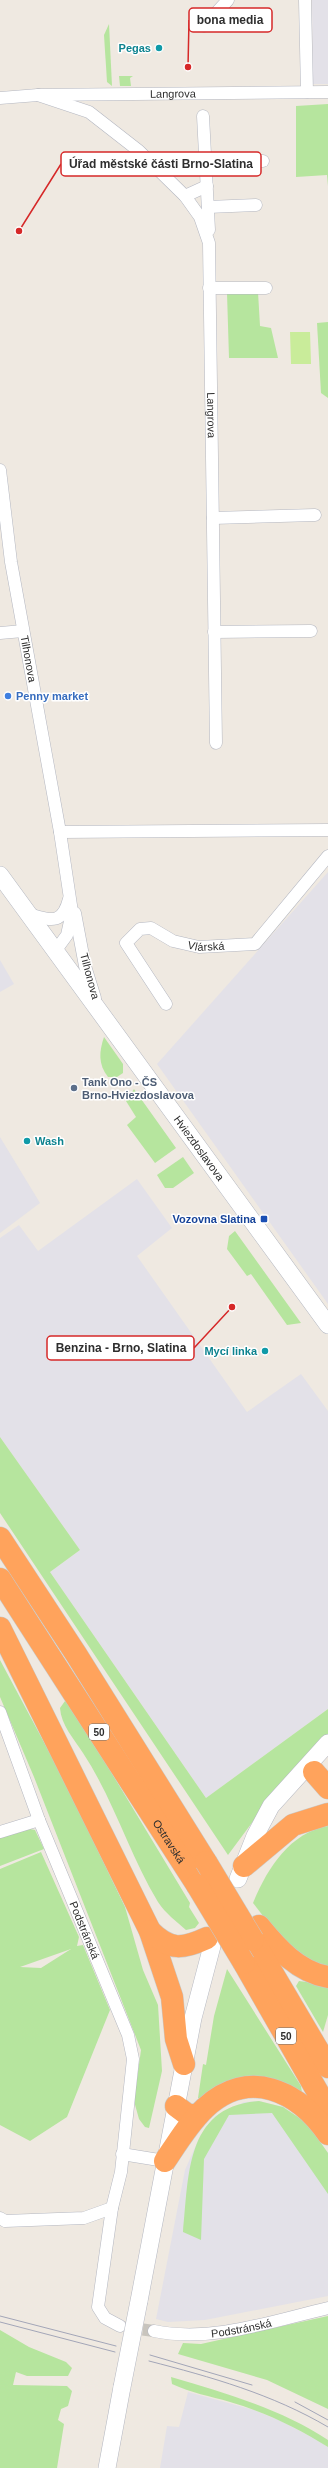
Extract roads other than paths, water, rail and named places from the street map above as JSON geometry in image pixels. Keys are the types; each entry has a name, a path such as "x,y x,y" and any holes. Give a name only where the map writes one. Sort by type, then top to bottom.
{"highway":[{"name":"Ostravská","path":"0,1538 80,1660 206,1862 256,1933"},
{"name":"Ostravská","path":"0,1579 197,1885 244,1963 328,2110"},
{"path":"0,1628 150,1931 172,1997 176,2039 184,2064"},
{"path":"241,1873 293,1825 328,1814"},
{"path":"150,1931 160,1941 174,1946 187,1946 210,1942"},
{"name":"50","path":"256,1933 296,1963 308,1970 328,1976"},
{"name":"50","path":"256,1933 328,2067"},
{"path":"165,2161 198,2115 211,2103 230,2092 246,2088 269,2088 285,2094 301,2103 328,2134"},
{"path":"176,2106 188,2115 198,2115"}],"main road":[{"name":"Hviezdoslavova","path":"0,875 328,1325"},
{"path":"241,1873 276,1817 325,1765"},
{"path":"241,1873 255,1836 271,1806 325,1765"},
{"path":"108,2468 165,2161 210,1942"}],"street":[{"path":"204,26 228,0"},
{"path":"305,0 307,92"},
{"name":"Langrova","path":"0,98 38,95 328,92"},
{"name":"Langrova","path":"38,95 89,112 139,151 185,196 200,217 209,243"},
{"name":"Langrova","path":"203,116 209,243 216,743"},
{"path":"205,162 263,161"},
{"path":"185,196 207,186"},
{"path":"208,207 256,205"},
{"path":"209,288 266,288"},
{"name":"Tilhonova","path":"0,470 1,490 23,631 70,894 72,912 70,926 67,936 56,950"},
{"path":"213,518 315,515"},
{"path":"0,633 23,631"},
{"path":"214,632 311,631"},
{"path":"60,832 328,830"},
{"name":"Vlárská","path":"166,1004 126,943 140,929 151,928 173,941 199,947 255,944 328,856"},
{"name":"Tilhonova","path":"29,914 48,920 56,919 66,910 70,894"},
{"name":"Tilhonova","path":"70,894 80,930 85,966 100,1011"},
{"name":"Podstránská","path":"0,1712 39,1820 128,2035 133,2059 121,2172 112,2208 98,2308 105,2318 120,2326"},
{"path":"0,1832 39,1820"},
{"path":"122,2154 165,2161"},
{"path":"2,2220 84,2218 112,2208"},
{"name":"Podstránská","path":"154,2332 183,2336 206,2335 328,2308"}],"tunnel":[{"path":"125,2327 154,2331"}],"tram line":[{"path":"0,2316 116,2346"},
{"path":"0,2322 115,2352"},
{"path":"150,2355 252,2385"},
{"path":"149,2361 218,2380 263,2396 307,2415 328,2427"},
{"path":"295,2402 328,2420"}],"place":[{"name":"Pegas","path":"159,48"},
{"name":"bona media","path":"188,67"},
{"name":"Úřad městské části Brno-Slatina","path":"19,231"},
{"name":"Penny market","path":"8,696"},
{"name":"Tank Ono - ČS Brno-Hviezdoslavova","path":"74,1088"},
{"name":"Wash","path":"27,1141"},
{"name":"Vozovna Slatina","path":"264,1219"},
{"name":"Benzina - Brno, Slatina","path":"232,1307"},
{"name":"Mycí linka","path":"265,1351"}]}
